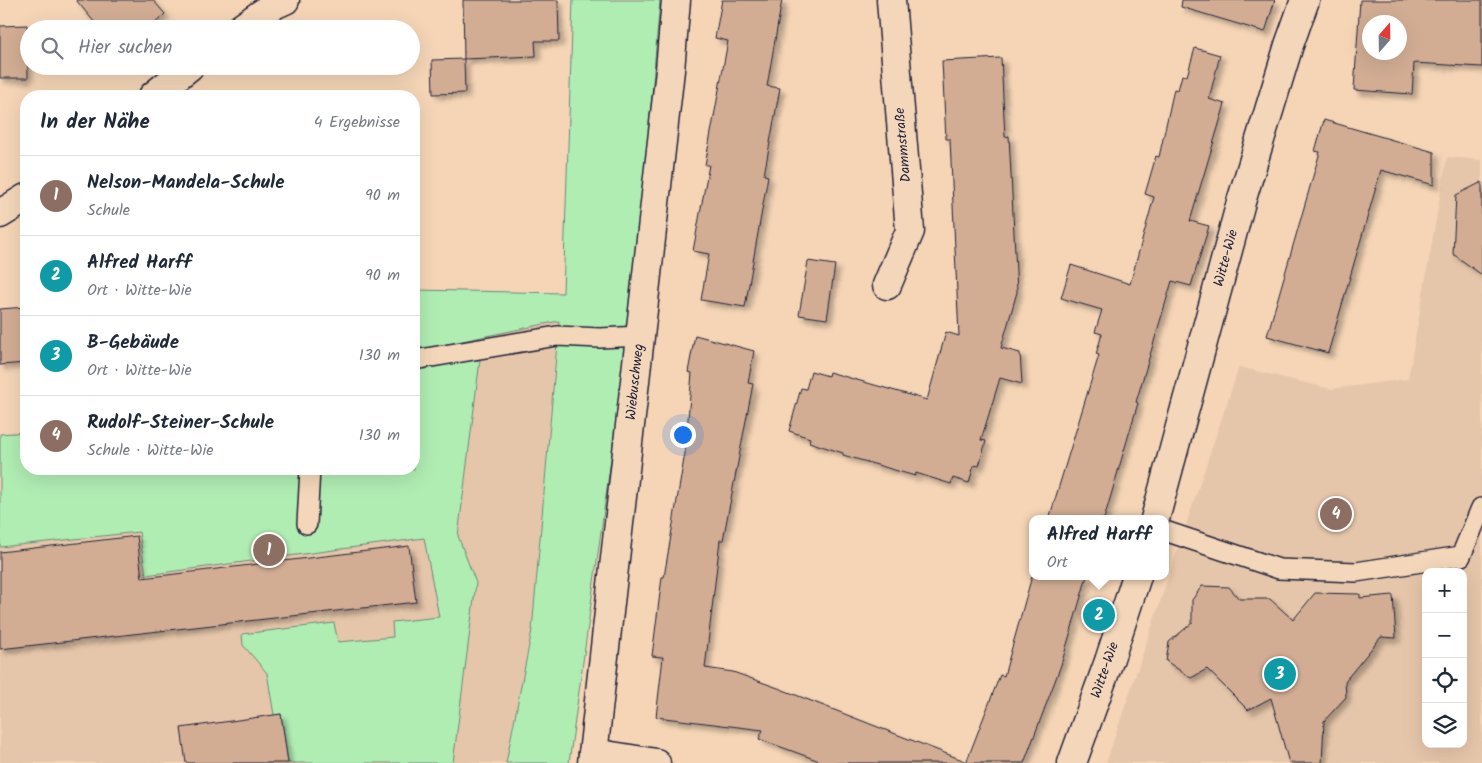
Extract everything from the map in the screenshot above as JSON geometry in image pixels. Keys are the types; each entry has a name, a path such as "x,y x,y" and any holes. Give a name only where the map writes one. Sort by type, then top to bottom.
{"street":[{"path":"253,20 274,5 285,0"},
{"name":"Wiebuschweg","path":"592,758 670,70 676,0"},
{"name":"Dammstraße","path":"887,285 910,231 891,0"},
{"name":"Witte-Wie","path":"1156,515 1241,202 1289,45 1305,0"},
{"path":"160,90 179,75"},
{"path":"0,214 20,202"},
{"name":"Witte-Wie","path":"1072,763 1109,662 1135,580"},
{"path":"592,758 656,763"}],"lane":[{"path":"420,359 557,336 600,338 640,336"},
{"path":"307,524 310,475"},
{"path":"1169,532 1279,569 1356,572 1461,556 1482,508"}],"shaded area":[{"path":"1447,157 1482,160 1482,763 1106,763 1239,367 1331,389 1408,379"},
{"path":"420,290 563,293 557,336 532,630 506,763 0,763 0,434 20,432 20,475 420,475"}],"green space":[{"path":"573,0 660,0 637,271 569,763 506,763 532,630 559,321 420,350 420,290 563,293"},
{"path":"480,360 458,536 476,583 453,763 288,763 281,714 274,715 267,673 243,645 242,634 334,623 338,642 393,637 392,622 439,617 424,538 146,575 139,532 0,547 0,434 20,432 20,475 420,475 420,366"}],"building":[{"path":"76,0 153,0 165,14 159,20 93,20"},
{"path":"463,0 558,0 559,41 535,41 536,56 464,59"},
{"path":"722,0 782,0 767,86 780,88 764,175 768,176 745,307 701,300 709,254 693,251 709,165 705,165 728,41 715,38"},
{"path":"1182,0 1275,0 1265,32 1181,7"},
{"path":"1360,0 1482,0 1482,67 1414,63 1412,94 1354,90"},
{"path":"20,25 20,75 28,75 28,78 0,78 0,26"},
{"path":"1195,48 1220,55 1209,99 1225,104 1190,221 1209,226 1191,286 1172,281 1105,515 1050,515 1099,355 1096,354 1102,334 1095,332 1102,310 1061,298 1071,265 1130,284 1154,197 1145,194 1156,156 1159,157 1174,89 1178,90 1182,75 1187,76"},
{"path":"1001,58 1005,137 1009,136 1017,292 1001,348 1020,353 1022,384 1000,378 981,440 986,441 979,466 974,465 969,483 953,478 951,484 916,473 915,476 843,455 843,453 809,442 810,438 789,431 801,388 806,389 811,371 828,376 829,372 927,400 946,332 959,336 950,139 946,139 942,61"},
{"path":"464,59 465,93 433,94 432,60"},
{"path":"1324,120 1434,152 1434,185 1381,170 1328,353 1267,336 1320,152 1315,151"},
{"path":"1482,182 1482,275 1453,254 1456,195"},
{"path":"808,261 835,265 827,319 799,315"},
{"path":"20,307 20,363 0,365 0,309"},
{"path":"695,335 754,351 748,383 753,384 723,540 720,540 705,668 733,672 778,688 965,761 965,763 825,763 759,739 763,730 656,717 663,657 652,656 662,577 664,577 685,453 692,373 688,372"},
{"path":"137,536 142,578 409,546 416,602 0,649 0,552"},
{"path":"1031,580 1086,580 1061,665 1024,763 966,763 1000,675 1004,676"},
{"path":"1202,586 1229,587 1239,599 1270,599 1293,620 1315,593 1360,594 1360,598 1393,595 1396,638 1381,637 1345,681 1346,697 1324,721 1322,763 1289,763 1271,698 1248,710 1207,669 1191,678 1166,661 1169,642 1192,623 1192,600"},
{"path":"281,714 288,763 186,763 181,728"}],"place":[{"name":"Rudolf-Steiner-Schule","path":"1336,514"},
{"name":"Nelson-Mandela-Schule","path":"269,550"},
{"name":"Alfred Harff","path":"1099,615"},
{"name":"B-Gebäude","path":"1280,674"}]}
